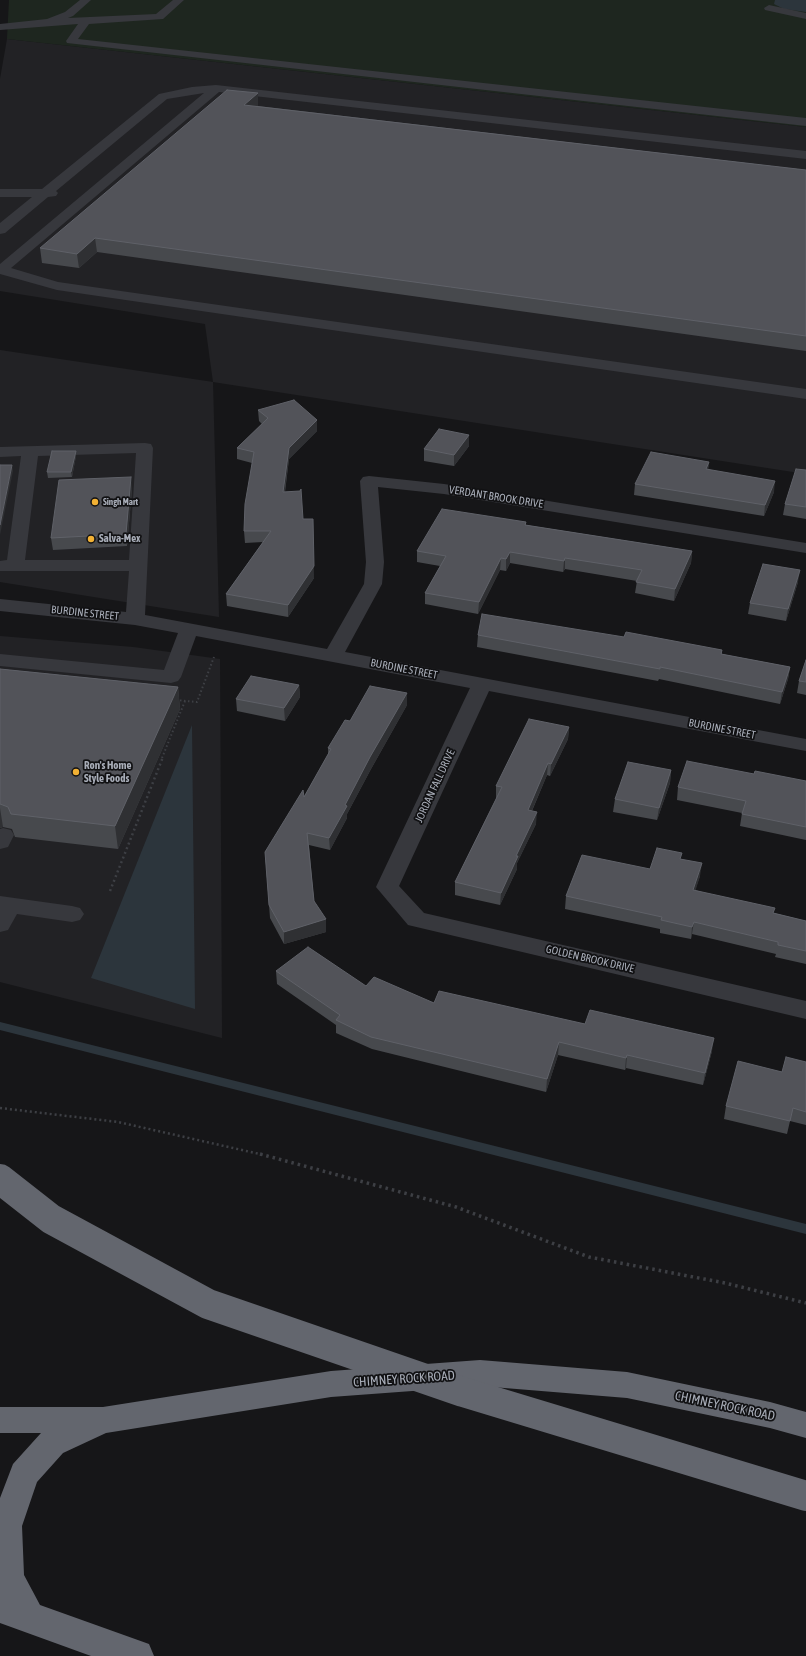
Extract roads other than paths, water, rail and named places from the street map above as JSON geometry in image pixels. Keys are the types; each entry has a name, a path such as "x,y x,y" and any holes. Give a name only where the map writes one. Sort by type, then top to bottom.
{"highway":[{"path":"0,1179 51,1219 208,1304 463,1392 806,1496"},
{"name":"CHIMNEY ROCK ROAD","path":"0,1420 103,1420 331,1384 480,1373 627,1385 770,1416 806,1426"},
{"path":"103,1420 52,1443 24,1474 6,1526 8,1577 15,1612 137,1656"}],"street":[{"path":"49,22 69,14 86,0"},
{"path":"0,27 49,22 159,17 179,0"},
{"path":"769,8 806,16"},
{"path":"86,21 71,40 806,122"},
{"path":"0,230 163,96 192,90 216,88 806,155"},
{"path":"0,269 216,88"},
{"path":"0,193 47,192 86,197"},
{"path":"0,269 57,286 806,394"},
{"path":"0,452 145,448 135,619"},
{"path":"30,452 8,566 137,565"},
{"name":"VERDANT BROOK DRIVE","path":"333,656 373,584 375,562 369,481 444,489 806,548"},
{"name":"BURDINE STREET","path":"0,605 135,619 806,745"},
{"path":"0,660 170,677 189,629"},
{"name":"JORDAN FALL DRIVE","path":"387,887 482,684"},
{"name":"GOLDEN BROOK DRIVE","path":"387,887 416,919 806,1010"},
{"path":"3,911 72,914"}],"waterway":[{"path":"0,1026 806,1229"}],"place":[{"name":"Singh Mart","path":"95,502"},
{"name":"Salva-Mex","path":"91,539"},
{"name":"Ron's Home Style Foods","path":"76,772"}]}
